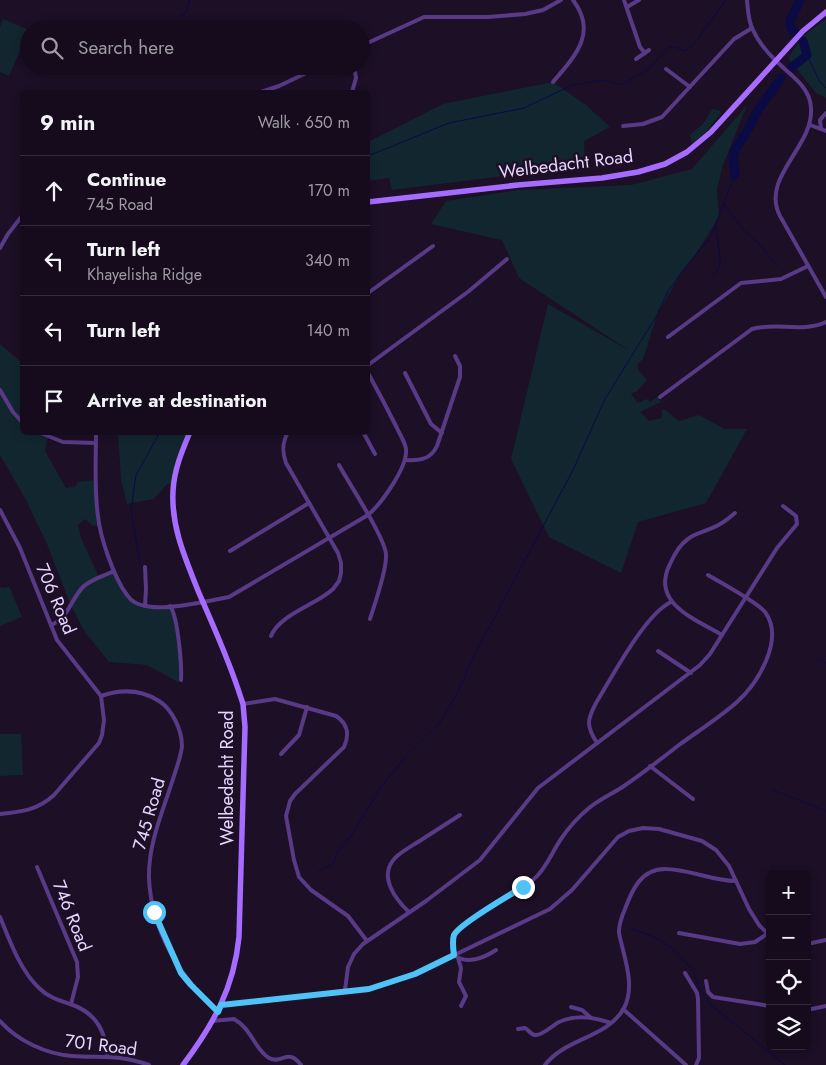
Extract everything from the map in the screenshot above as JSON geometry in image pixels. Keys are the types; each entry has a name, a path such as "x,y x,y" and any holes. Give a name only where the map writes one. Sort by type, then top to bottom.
{"street":[{"path":"370,42 424,17 488,17 525,14 543,10 561,0"},
{"path":"553,82 576,54 582,43 583,21 581,13 573,0"},
{"path":"624,0 640,46 645,53"},
{"path":"626,6 638,0"},
{"path":"747,0 752,28 762,45 795,79 808,96 811,106 810,125 781,176 775,198 778,212 826,297"},
{"name":"Welbedacht Road","path":"370,202 518,185 602,178 655,168 687,152 711,132 803,32 826,12"},
{"path":"623,126 644,124 659,119 734,39 752,28"},
{"path":"636,59 649,50"},
{"path":"666,69 690,87"},
{"path":"267,90 302,75"},
{"path":"353,90 356,75"},
{"path":"821,129 820,120 826,114"},
{"path":"810,125 826,131"},
{"path":"0,248 20,219"},
{"path":"370,292 433,246"},
{"path":"370,364 467,293 507,259"},
{"path":"668,337 684,322 741,283 781,279 808,266"},
{"path":"660,396 752,329 764,327 808,328 826,322"},
{"path":"406,460 421,460 430,456 436,449 460,377 460,366 455,356"},
{"path":"405,373 430,421 442,433"},
{"path":"96,435 98,516 102,538 114,571 128,596 136,602 154,608 229,597 368,515 381,503 406,460 406,451 404,442 370,378"},
{"path":"0,390 20,420"},
{"path":"46,435 63,442 96,444"},
{"name":"Welbedacht Road","path":"183,1065 218,1012 230,981 239,937 245,739 243,704 231,669 179,540 174,518 173,490 176,471 189,435"},
{"path":"271,636 275,629 283,622 323,597 337,584 341,573 341,563 330,538 284,459 283,444 287,435"},
{"path":"365,435 375,454"},
{"path":"338,465 383,542 386,554 370,619"},
{"path":"230,551 309,504"},
{"path":"346,990 347,973 354,954 367,940 480,860 538,788 700,666 710,654 777,548 797,524 796,516 783,506"},
{"name":"706 Road","path":"0,510 17,542 61,646 101,696"},
{"path":"722,635 671,602 666,587 666,575 680,546 691,537 714,528 735,513"},
{"path":"145,567 145,606"},
{"path":"51,625 59,621 65,614 84,586 114,571"},
{"path":"454,955 454,936 460,927 535,879 546,865 561,839 578,818 602,798 624,786 737,702 745,693 767,659 773,643 771,624 761,608 708,575"},
{"path":"597,743 588,724 596,703 650,618 664,605 671,602"},
{"path":"170,606 176,622 181,680"},
{"path":"658,650 691,673"},
{"name":"745 Road","path":"101,696 116,691 136,691 152,697 161,702 170,712 179,729 182,746 150,855 149,876 152,902 168,947 181,973 218,1012"},
{"path":"0,814 26,811 46,802 92,752 104,728 104,711 101,696"},
{"path":"243,704 275,699 307,707 338,718 346,727 348,735 344,747 295,794 290,801 286,816 294,863 299,877 305,885 348,916 367,940"},
{"path":"280,754 299,735 307,707"},
{"path":"650,766 693,799"},
{"path":"409,912 400,904 390,886 388,875 391,864 399,855 460,815"},
{"path":"221,1005 369,989 423,970 550,909 572,890 618,837 636,829 659,829 709,844 723,856 750,909 766,933"},
{"name":"746 Road","path":"37,867 77,962 78,978 70,1004"},
{"path":"544,1065 562,1049 611,1023 624,1009 630,991 619,932 621,918 640,879 651,872 665,869 736,880"},
{"path":"0,916 22,964 34,984 47,995 85,1010 96,1019 105,1036 107,1056"},
{"path":"679,933 740,944 755,942 766,936"},
{"path":"811,943 826,940"},
{"path":"454,955 458,958 478,959 496,950"},
{"path":"458,958 461,968 459,982 466,996 461,1006"},
{"path":"685,973 697,993 698,999 699,1058 696,1065"},
{"path":"706,981 708,992 712,997 766,1005"},
{"path":"811,1009 826,1006"},
{"path":"571,1008 582,1010 590,1017"},
{"path":"624,1009 686,1065"},
{"path":"518,1029 528,1029 532,1034 538,1035 563,1020 577,1017 590,1017 611,1023"},
{"path":"212,1021 234,1019 248,1031 267,1056 273,1059 289,1056 296,1058 301,1065"},
{"name":"701 Road","path":"0,1021 29,1043 55,1053 71,1056 127,1058 149,1065"}],"shaded area":[{"path":"3,19 20,26 20,51 9,76 0,72 0,27"},
{"path":"826,19 826,98 816,93 788,58 803,36"},
{"path":"553,82 586,105 610,127 584,141 585,161 545,171 392,190 389,178 370,181 370,141 443,104"},
{"path":"747,105 723,165 717,189 719,217 678,278 657,315 643,359 638,364 638,370 647,380 637,391 631,394 638,403 647,399 650,402 657,397 661,402 640,412 649,421 662,418 662,409 679,421 699,415 725,429 747,429 706,503 638,522 621,573 549,537 511,459 548,304 630,351 519,278 502,240 431,224 446,201 518,190 631,185 692,169"},
{"path":"712,109 719,110 721,113 706,132 692,144 690,135 703,124"},
{"path":"0,344 20,361 20,435 43,435 48,437 45,451 66,488 76,486 77,482 96,480 99,525 93,526 85,519 78,525 81,538 99,577 114,570 120,583 136,603 172,609 181,665 181,679 178,682 147,665 109,662 85,632 71,606 47,544 25,498 0,455"},
{"path":"118,435 188,435 174,483 167,484 154,499 127,504 121,479"},
{"path":"9,586 22,617 0,626 0,587 6,588"},
{"path":"0,734 21,734 23,775 0,776"}],"waterway":[{"path":"176,20 186,12 190,0"},
{"path":"656,61 669,47 685,51 693,45 726,0"},
{"path":"790,21 800,0"},
{"path":"790,26 794,32"},
{"path":"792,67 807,55 803,41"},
{"path":"807,55 820,82 826,88"},
{"path":"370,155 449,123 524,108 572,85 604,80 620,85 649,69 655,62"},
{"path":"735,175 733,157 736,148 758,110 781,78"},
{"path":"318,872 334,863 337,852 351,836 381,787 404,759 439,724 457,694 475,654 573,470 605,399 657,315 668,291 710,238 735,175"},
{"path":"725,205 742,228 778,266"},
{"path":"713,276 720,266 716,227"},
{"path":"140,563 131,511 136,475 158,435"},
{"path":"819,659 826,663"},
{"path":"773,790 826,811"},
{"path":"630,928 654,937 671,947 692,969 701,991 710,1004 785,1065"}],"route":[{"path":"154,912 181,973 208,1004 218,1012 221,1005 369,989 415,974 454,955 453,941 456,931 466,922 523,887"}]}
